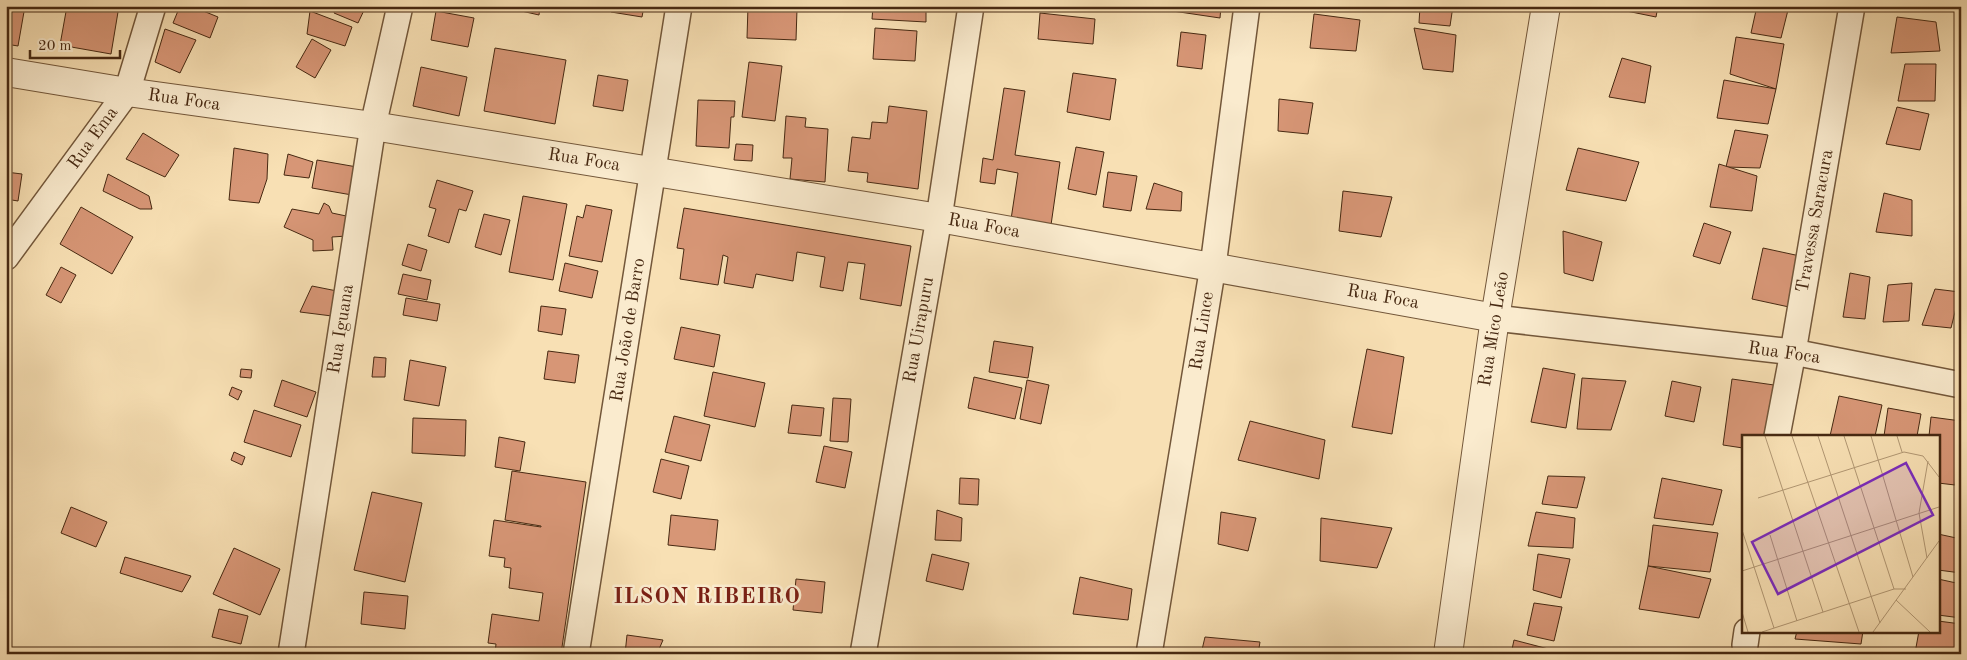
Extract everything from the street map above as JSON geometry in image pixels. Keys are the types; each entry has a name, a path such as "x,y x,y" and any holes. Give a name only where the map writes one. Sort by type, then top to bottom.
{"street":[{"name":"Rua Ema","path":"6,256 127,92 153,6"},
{"name":"Rua Iguana","path":"290,654 372,126 400,6"},
{"name":"Rua João de Barro","path":"576,654 679,6"},
{"name":"Rua Uirapuru","path":"863,654 939,218 971,6"},
{"name":"Rua Lince","path":"1149,654 1213,266 1248,6"},
{"name":"Rua Mico Leão","path":"1448,654 1495,318 1546,6"},
{"name":"Travessa Saracura","path":"1777,435 1852,6"},
{"name":"Rua Foca","path":"6,72 127,92 372,126 939,218 1495,318 1793,352 1961,384"}],"building":[{"path":"6,6 25,6 18,46 6,44"},
{"path":"67,6 119,6 111,54 60,45"},
{"path":"180,6 191,6 218,17 210,38 173,23"},
{"path":"337,6 366,6 358,23 334,13"},
{"path":"517,6 540,6 539,15 517,10"},
{"path":"612,6 644,6 642,17 611,12"},
{"path":"748,6 797,9 796,40 747,38"},
{"path":"873,6 926,6 926,22 872,19"},
{"path":"1139,6 1221,6 1220,18"},
{"path":"1420,6 1453,6 1450,26 1419,23"},
{"path":"1602,6 1658,6 1656,17"},
{"path":"1757,6 1789,6 1781,38 1751,33"},
{"path":"310,11 352,27 345,46 307,34"},
{"path":"436,11 474,18 468,47 431,40"},
{"path":"1040,13 1095,19 1093,44 1038,39"},
{"path":"1314,14 1360,20 1356,51 1310,48"},
{"path":"1897,17 1936,22 1940,51 1891,53"},
{"path":"875,28 917,31 915,61 873,59"},
{"path":"1414,28 1456,35 1453,72 1423,69"},
{"path":"165,29 196,40 180,73 155,62"},
{"path":"1181,32 1206,35 1202,69 1177,66"},
{"path":"1736,37 1784,44 1776,89 1730,74"},
{"path":"312,39 331,50 315,78 296,67"},
{"path":"495,48 566,60 555,124 484,111"},
{"path":"1622,58 1651,66 1645,103 1609,97"},
{"path":"749,62 782,66 775,121 742,117"},
{"path":"1905,64 1936,64 1935,101 1898,101"},
{"path":"421,67 467,77 459,116 413,106"},
{"path":"1073,73 1116,79 1110,120 1067,112"},
{"path":"598,75 628,80 623,111 593,106"},
{"path":"1724,80 1776,89 1768,124 1717,118"},
{"path":"1004,88 1025,91 1015,155 1060,162 1050,232 1010,226 1018,173 997,169 995,184 980,182 983,158 993,160"},
{"path":"1279,99 1313,103 1308,134 1278,131"},
{"path":"698,100 735,101 734,117 731,117 729,148 696,146"},
{"path":"889,106 927,111 918,189 867,182 868,173 848,171 852,137 870,139 872,122 887,123"},
{"path":"1897,107 1929,114 1920,150 1886,144"},
{"path":"786,116 806,118 805,127 828,129 825,182 790,179 792,158 783,158"},
{"path":"1735,130 1768,135 1760,168 1726,167"},
{"path":"143,133 179,155 165,177 126,159"},
{"path":"736,144 753,145 752,161 734,160"},
{"path":"1076,147 1104,152 1096,195 1068,189"},
{"path":"234,148 268,154 267,179 259,203 229,200"},
{"path":"1578,148 1639,162 1626,201 1566,190"},
{"path":"288,154 313,162 309,178 284,175"},
{"path":"317,160 357,167 352,195 312,188"},
{"path":"1719,164 1757,176 1752,211 1710,207"},
{"path":"6,172 22,174 18,201 6,199"},
{"path":"1108,172 1137,176 1131,211 1103,207"},
{"path":"108,174 149,196 152,209 140,209 103,191"},
{"path":"437,180 473,191 466,211 459,209 449,243 428,236 436,209 429,207"},
{"path":"1154,183 1182,192 1181,211 1146,209"},
{"path":"1343,191 1392,197 1381,237 1339,231"},
{"path":"1884,193 1912,200 1912,236 1876,232"},
{"path":"523,196 567,204 553,280 509,272"},
{"path":"324,203 329,206 332,213 351,217 347,236 332,237 333,250 313,251 313,240 284,227 292,209 319,214"},
{"path":"586,205 612,210 602,262 569,256 577,216 583,218"},
{"path":"81,207 133,237 112,274 60,244"},
{"path":"684,208 911,246 901,306 860,299 865,264 848,262 843,291 820,287 825,257 797,252 793,281 756,274 753,288 724,283 728,257 723,255 718,285 680,279 684,249 677,248"},
{"path":"484,214 510,220 501,255 475,247"},
{"path":"1704,223 1731,232 1720,264 1693,256"},
{"path":"1563,231 1602,242 1593,281 1564,273"},
{"path":"408,244 427,250 421,271 402,265"},
{"path":"1763,248 1800,256 1789,307 1752,299"},
{"path":"565,263 598,271 592,298 559,291"},
{"path":"61,267 76,275 61,303 46,295"},
{"path":"1850,273 1870,277 1865,319 1843,317"},
{"path":"403,274 431,280 427,300 398,294"},
{"path":"1912,283 1909,321 1883,322 1888,285"},
{"path":"312,286 337,291 332,316 300,312"},
{"path":"1935,289 1960,292 1951,328 1922,325"},
{"path":"406,298 440,304 437,321 403,315"},
{"path":"541,306 566,309 562,335 538,331"},
{"path":"681,327 720,335 714,367 674,359"},
{"path":"994,341 1033,347 1028,378 989,372"},
{"path":"1367,349 1404,357 1392,434 1352,427"},
{"path":"548,351 579,355 575,383 544,379"},
{"path":"374,357 386,358 385,377 372,377"},
{"path":"410,360 446,367 439,406 404,400"},
{"path":"1543,368 1575,374 1566,428 1531,422"},
{"path":"241,369 252,370 251,378 240,377"},
{"path":"713,372 765,383 755,427 704,416"},
{"path":"974,377 1022,388 1015,419 968,408"},
{"path":"1582,378 1626,381 1611,430 1577,429"},
{"path":"1732,379 1774,385 1766,435 1742,435 1742,448 1723,445"},
{"path":"282,380 316,392 307,417 274,406"},
{"path":"1027,380 1049,385 1041,424 1020,419"},
{"path":"1672,381 1701,387 1694,422 1665,416"},
{"path":"232,387 242,391 238,400 229,395"},
{"path":"1839,396 1882,405 1875,435 1830,435"},
{"path":"833,398 851,399 848,442 830,441"},
{"path":"792,405 824,408 821,436 788,433"},
{"path":"1888,408 1921,414 1917,435 1884,435"},
{"path":"254,410 301,425 291,457 244,442"},
{"path":"674,416 710,425 701,461 665,452"},
{"path":"1931,417 1961,421 1961,442 1955,485 1940,483 1940,435 1929,435"},
{"path":"413,418 466,420 465,456 412,453"},
{"path":"1250,421 1325,440 1319,479 1238,460"},
{"path":"499,437 525,442 520,471 495,467"},
{"path":"824,446 852,452 845,488 816,482"},
{"path":"234,452 245,457 242,465 231,460"},
{"path":"661,459 689,466 681,499 653,492"},
{"path":"512,471 586,482 561,654 495,654 496,644 488,643 492,614 539,621 543,593 509,588 511,568 504,567 505,558 489,556 494,520 541,527 505,520"},
{"path":"1548,476 1585,477 1577,508 1542,504"},
{"path":"960,478 979,479 978,505 959,504"},
{"path":"1662,478 1722,490 1713,525 1654,518"},
{"path":"372,492 422,503 405,582 354,570"},
{"path":"71,507 107,522 96,547 61,533"},
{"path":"937,510 962,518 961,541 935,540"},
{"path":"1221,512 1256,518 1248,551 1218,544"},
{"path":"1536,512 1575,518 1573,548 1528,546"},
{"path":"671,515 718,520 715,550 668,545"},
{"path":"1321,518 1392,528 1377,568 1320,561"},
{"path":"1653,525 1718,533 1710,572 1648,566"},
{"path":"1940,534 1961,539 1961,573 1940,570"},
{"path":"234,548 280,569 260,615 213,594"},
{"path":"932,554 969,563 963,590 926,581"},
{"path":"1538,554 1570,559 1561,598 1533,590"},
{"path":"125,557 191,576 182,592 120,573"},
{"path":"1648,566 1711,579 1699,618 1639,609"},
{"path":"1080,577 1132,589 1128,620 1073,614"},
{"path":"796,579 825,582 822,613 793,610"},
{"path":"1940,579 1961,584 1961,618 1940,615"},
{"path":"364,592 408,596 405,629 361,624"},
{"path":"1534,603 1562,607 1554,641 1527,635"},
{"path":"219,609 248,616 241,644 212,637"},
{"path":"1940,621 1961,624 1961,654 1915,653 1919,632 1940,632"},
{"path":"1797,632 1863,632 1861,644 1795,639"},
{"path":"627,635 663,640 657,654 625,654"},
{"path":"1205,637 1260,642 1258,654 1201,654"},
{"path":"1514,640 1560,652 1559,654 1511,654"}],"district":[{"name":"ILSON RIBEIRO","path":"707,597"}]}
